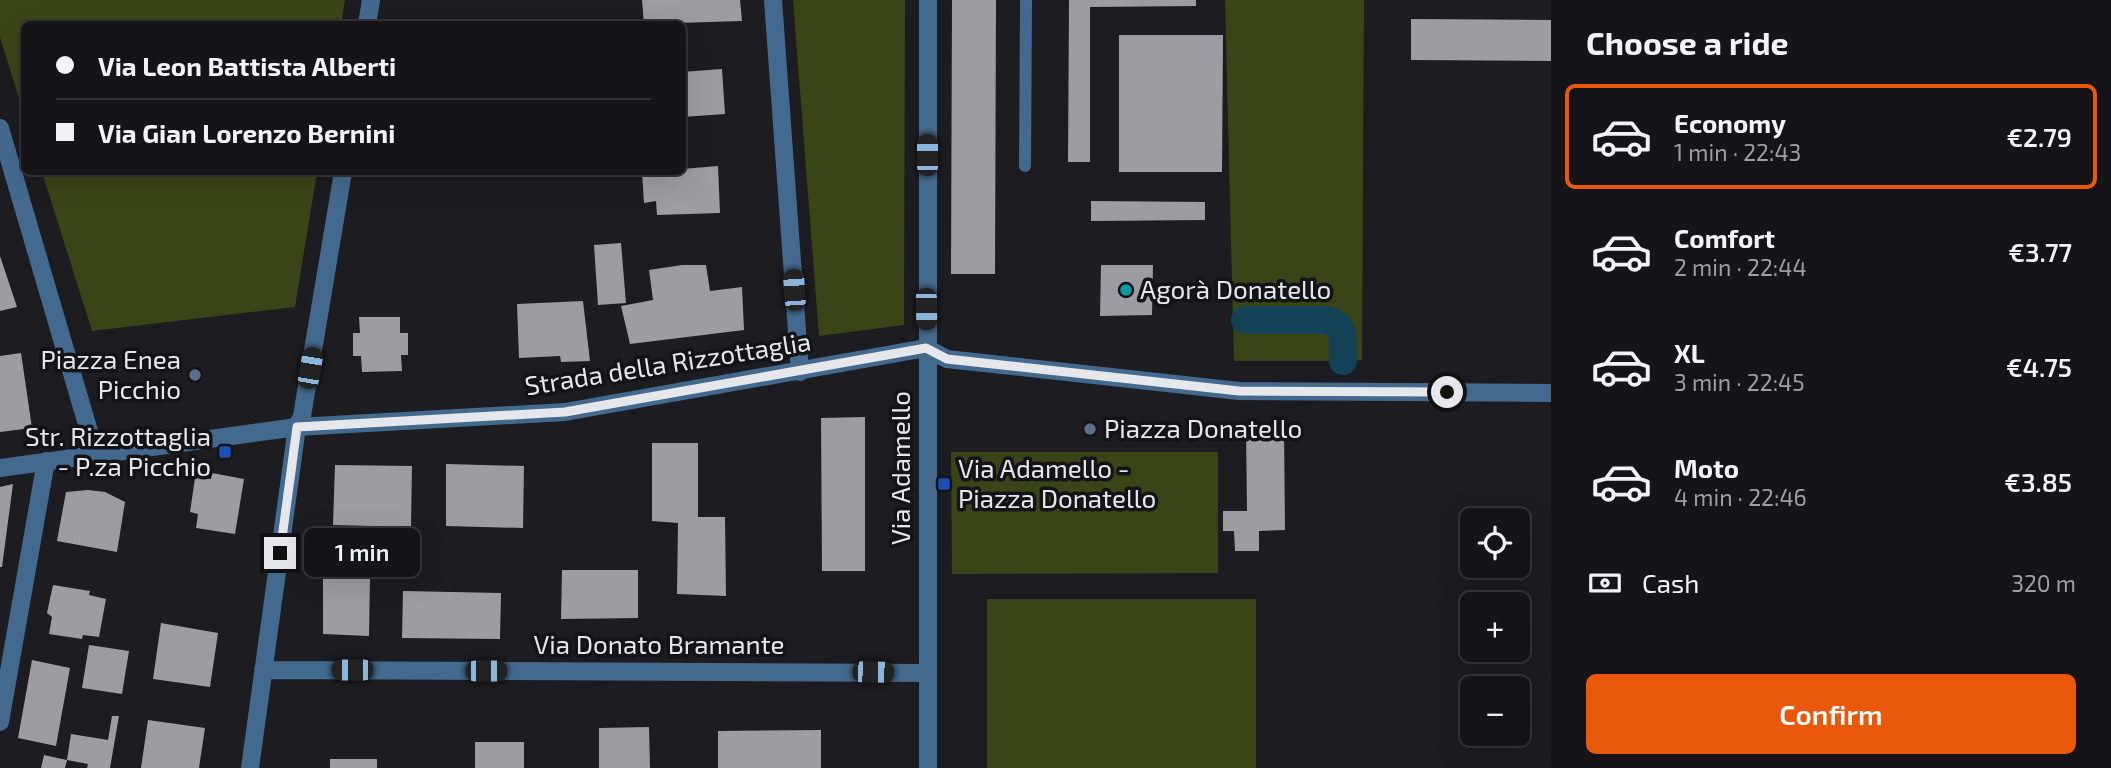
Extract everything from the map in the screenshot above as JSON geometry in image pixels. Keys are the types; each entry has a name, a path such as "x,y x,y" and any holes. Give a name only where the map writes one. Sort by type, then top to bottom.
{"street":[{"path":"368,21 371,0"},
{"path":"773,0 800,372"},
{"name":"Via Adamello","path":"928,0 928,768"},
{"path":"0,128 96,455"},
{"path":"250,768 297,427 302,416 342,175"},
{"path":"926,348 947,359 1239,391 1551,393"},
{"name":"Strada della Rizzottaglia","path":"0,468 297,427 565,412 926,348"},
{"path":"0,722 46,461"},
{"name":"Via Donato Bramante","path":"263,670 928,673"}],"lane":[{"path":"1025,166 1026,0"}],"green space":[{"path":"0,0 345,0 342,21 21,21 21,105 0,37"},
{"path":"793,0 905,0 904,325 819,336"},
{"path":"1225,0 1364,0 1362,360 1352,361 1354,331 1348,318 1330,309 1305,307 1272,308 1273,330 1329,328 1333,335 1334,361 1234,361"},
{"path":"43,175 317,175 295,307 92,331"},
{"path":"951,452 1218,452 1218,573 952,574"},
{"path":"987,599 1256,599 1256,768 987,768"}],"building":[{"path":"642,0 740,0 742,21 644,21"},
{"path":"952,0 996,0 995,274 951,274"},
{"path":"1069,0 1196,0 1196,6 1090,7 1090,162 1068,162"},
{"path":"1411,19 1551,20 1551,61 1411,60"},
{"path":"1119,35 1223,35 1222,172 1119,172"},
{"path":"722,69 725,114 686,117 686,72"},
{"path":"718,166 720,213 657,215 656,201 644,203 642,175 686,175 686,169"},
{"path":"1091,201 1205,202 1205,220 1091,221"},
{"path":"621,243 626,303 598,305 594,245"},
{"path":"0,256 17,307 0,311"},
{"path":"706,265 710,291 742,287 744,330 630,344 621,306 653,300 649,270"},
{"name":"Agorà Donatello","path":"1101,265 1153,265 1152,315 1100,316"},
{"path":"583,301 590,361 561,362 560,356 519,358 517,304"},
{"path":"359,317 400,317 400,333 408,333 408,355 401,355 402,371 362,372 361,356 353,356 353,333 360,333"},
{"path":"21,353 32,428 0,432 0,356"},
{"path":"865,417 865,571 822,571 821,418"},
{"path":"1246,426 1284,426 1285,530 1259,531 1259,551 1235,551 1234,531 1223,531 1223,511 1247,511"},
{"path":"652,443 698,443 698,517 725,517 726,596 677,594 678,523 652,521"},
{"path":"446,464 524,466 523,528 446,526"},
{"path":"335,465 412,466 411,527 333,525"},
{"path":"212,473 244,479 235,534 196,528 198,514 190,512 195,478 211,479"},
{"path":"13,484 2,567 0,567 0,487"},
{"path":"66,492 105,492 125,502 117,552 57,541"},
{"path":"562,570 638,570 638,618 561,619"},
{"path":"323,577 370,577 369,636 323,634"},
{"path":"53,585 90,591 89,595 106,599 99,637 83,635 82,639 49,634 52,617 47,613"},
{"path":"403,591 501,593 500,639 402,638"},
{"path":"161,623 218,633 210,687 153,679"},
{"path":"89,645 129,651 122,694 82,688"},
{"path":"32,660 70,668 56,746 18,738"},
{"path":"112,716 119,716 110,768 87,768 88,764 67,760 71,734 108,740"},
{"path":"148,720 205,728 199,768 141,768"},
{"path":"649,727 650,768 599,768 599,728"},
{"path":"821,730 821,768 718,768 718,731"},
{"path":"475,742 524,742 524,768 475,768"},
{"path":"44,755 67,760 65,768 41,768"},
{"path":"330,759 377,759 377,768 330,768"}],"waterway":[{"path":"1245,320 1328,320 1341,331 1343,361"}],"place":[{"name":"Agorà Donatello","path":"1126,290"},
{"name":"Piazza Enea Picchio","path":"195,375"},
{"name":"Piazza Donatello","path":"1090,429"},
{"name":"Str. Rizzottaglia - P.za Picchio","path":"225,452"},
{"name":"Via Adamello - Piazza Donatello","path":"944,484"}],"route":[{"path":"280,553 297,427 565,412 926,348 947,359 1239,391 1447,392"}]}
